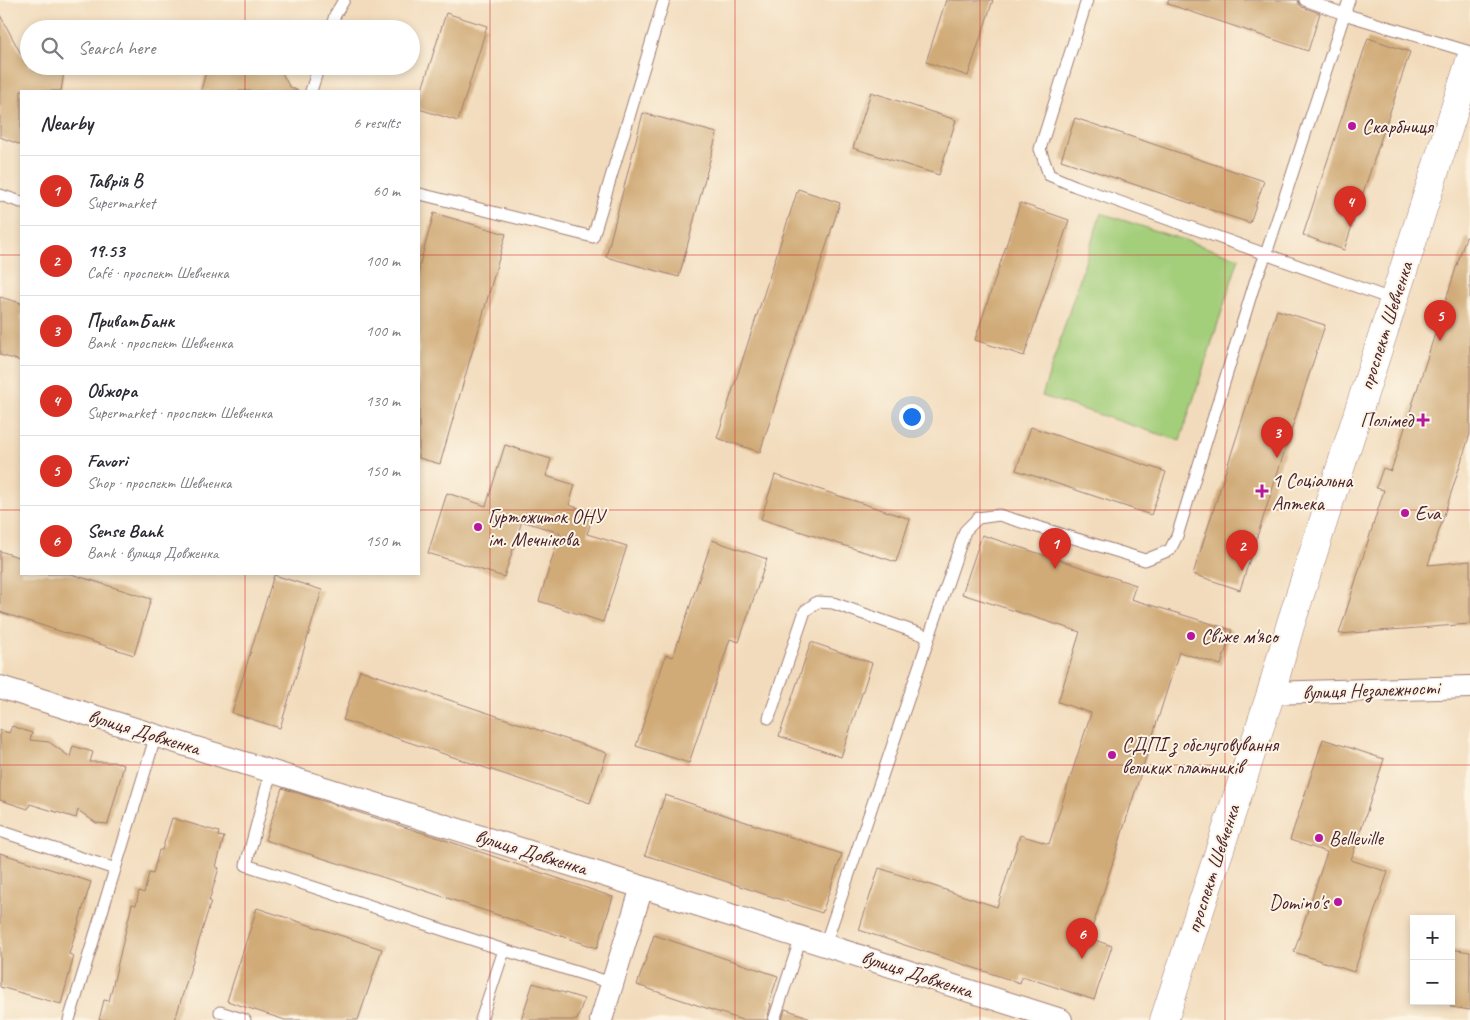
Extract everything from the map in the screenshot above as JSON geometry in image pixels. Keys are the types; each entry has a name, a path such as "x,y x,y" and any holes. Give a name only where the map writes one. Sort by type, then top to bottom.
{"main road":[{"name":"проспект Шевченка","path":"1168,1019 1272,693 1295,608 1470,61"}],"street":[{"name":"вулиця Довженка","path":"0,687 1061,1020"},
{"name":"вулиця Незалежності","path":"1272,693 1470,687"},
{"path":"601,1020 642,887"}],"lane":[{"path":"334,20 344,0"},
{"path":"420,194 593,237 664,0"},
{"path":"1087,0 1040,149 1049,175 1394,300"},
{"path":"1306,0 1344,14 1470,52"},
{"path":"825,945 965,532 978,518 1000,515 1145,560 1170,550 1177,536 1252,291 1266,254 1349,0"},
{"path":"311,90 316,75"},
{"path":"0,195 20,202"},
{"path":"768,718 805,611 817,602 833,603 929,637"},
{"path":"69,1020 156,735"},
{"path":"270,771 246,865 504,950 612,983"},
{"path":"0,831 115,869"},
{"path":"774,1020 801,937"},
{"path":"481,1020 504,950"},
{"path":"220,1012 245,1020"}],"green space":[{"path":"1101,213 1239,258 1180,441 1042,396"}],"building":[{"path":"946,0 993,0 968,76 926,62"},
{"path":"1168,0 1298,0 1302,7 1320,13 1308,51 1168,4"},
{"path":"446,13 487,26 458,121 420,109 420,96"},
{"path":"0,15 20,52 20,75 64,75 61,90 20,90 20,145 0,137"},
{"path":"1368,38 1410,52 1344,250 1303,235"},
{"path":"205,75 283,75 289,86 296,90 201,90"},
{"path":"871,92 956,120 939,175 853,148"},
{"path":"643,113 717,133 679,277 606,257"},
{"path":"1075,118 1264,181 1250,223 1061,160"},
{"path":"798,189 840,203 760,452 717,438"},
{"path":"1020,203 1069,220 1024,356 975,340"},
{"path":"434,213 506,234 440,464 420,458 420,263"},
{"path":"1466,237 1470,238 1470,434 1428,565 1470,561 1470,624 1339,634 1384,490 1376,488 1383,468 1391,471"},
{"path":"0,297 20,303 20,361 0,355"},
{"path":"1277,310 1325,325 1240,590 1193,574"},
{"path":"1031,427 1166,472 1151,515 1016,470"},
{"name":"Гуртожиток ОНУ ім. Мечнікова","path":"505,445 551,459 546,476 575,485 569,505 594,513 587,534 627,546 603,622 539,601 560,533 522,521 504,577 428,553 447,493 486,506"},
{"path":"775,475 910,519 896,562 761,519"},
{"path":"982,535 1136,585 1131,599 1232,630 1221,665 1179,652 1089,938 1112,946 1094,1000 1022,976 1020,983 859,930 879,868 997,907 1020,835 1049,844 1091,713 1058,702 1080,632 962,594"},
{"path":"712,540 767,559 739,642 730,639 689,763 636,746 666,655 673,657"},
{"path":"0,551 20,558 20,575 74,575 151,599 134,655 0,612"},
{"path":"274,575 322,590 280,728 232,713"},
{"path":"811,642 872,663 841,757 779,736"},
{"path":"360,670 607,753 590,803 343,720"},
{"path":"12,726 32,733 30,740 49,742 70,757 73,746 93,752 90,762 114,762 124,765 108,824 96,823 78,810 76,818 30,804 28,809 0,800 0,730 9,733"},
{"path":"1323,739 1384,759 1351,860 1388,872 1354,972 1294,952 1327,852 1290,840"},
{"path":"282,788 439,838 613,897 597,948 265,840"},
{"path":"665,795 842,854 822,913 645,855"},
{"path":"172,818 219,832 218,836 224,837 216,867 219,868 209,901 211,901 175,1020 99,1020 104,1000 109,1001 132,904 136,905 139,891 144,893 149,873 153,874 159,850 162,850"},
{"path":"0,853 91,882 69,954 74,956 61,1004 0,987"},
{"path":"257,908 382,949 358,1020 285,1020 227,1001"},
{"path":"654,935 778,976 769,1003 771,1004 767,1020 742,1020 637,985"},
{"path":"1455,950 1470,952 1470,1010 1451,1007 1451,1005 1455,1005"},
{"path":"533,983 584,999 577,1020 521,1020"},
{"path":"785,1009 808,1017 808,1020 782,1020"}],"place":[{"name":"Скарбниця","path":"1352,126"},
{"name":"Обжора","path":"1350,227"},
{"name":"Favori","path":"1440,341"},
{"name":"Полімед","path":"1423,420"},
{"name":"ПриватБанк","path":"1277,458"},
{"name":"1 Соціальна Аптека","path":"1262,491"},
{"name":"Eva","path":"1405,513"},
{"name":"Гуртожиток ОНУ ім. Мечнікова","path":"478,527"},
{"name":"Таврія В","path":"1055,569"},
{"name":"19.53","path":"1242,571"},
{"name":"Свіже м'ясо","path":"1191,636"},
{"name":"СДПІ з обслуговування великих платників","path":"1112,755"},
{"name":"Belleville","path":"1319,838"},
{"name":"Domino's","path":"1338,902"},
{"name":"Sense Bank","path":"1082,959"}]}
